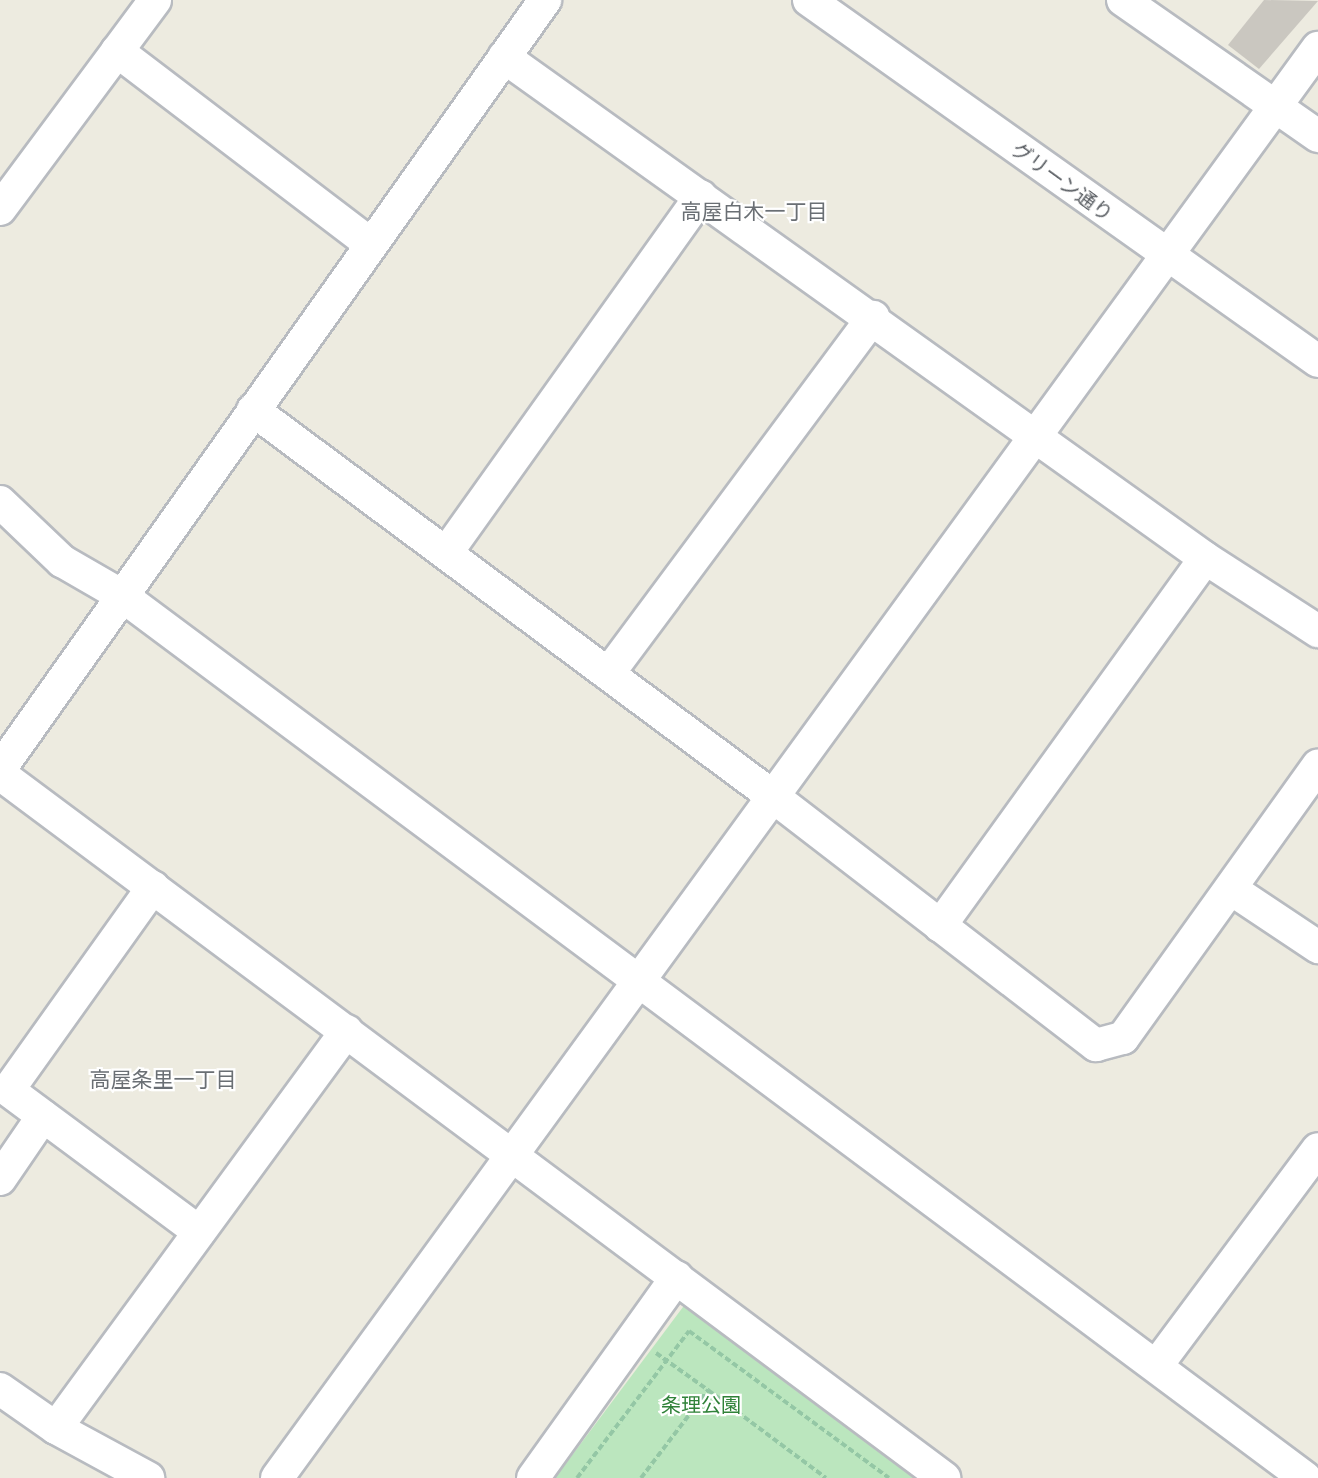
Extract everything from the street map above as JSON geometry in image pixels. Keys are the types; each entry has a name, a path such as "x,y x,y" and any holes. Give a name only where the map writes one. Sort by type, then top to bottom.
{"street":[{"path":"0,209 155,0"},
{"path":"545,0 369,243 0,771 944,1478"},
{"name":"グリーン通り","path":"809,0 1166,256 1318,361"},
{"path":"1123,0 1318,136"},
{"path":"277,1478 640,980 771,795 1036,437 1318,48"},
{"path":"117,51 369,243"},
{"path":"504,57 873,317 1205,558 1318,631"},
{"path":"447,552 700,196"},
{"path":"608,674 873,317"},
{"path":"253,410 771,795 1096,1045 1123,1038 1318,766"},
{"path":"0,502 62,561 121,595 1157,1365 1305,1478"},
{"path":"940,926 1205,558"},
{"path":"153,887 8,1090 199,1232"},
{"path":"1232,889 1318,946"},
{"path":"56,1428 347,1030"},
{"path":"0,1179 43,1116"},
{"path":"1157,1365 1318,1149"},
{"path":"533,1478 676,1277"},
{"path":"0,1389 56,1428 148,1478"}],"path":[{"path":"577,1478 668,1362 689,1331 889,1478"},
{"path":"668,1362 826,1478"},
{"path":"641,1478 708,1390"}],"green space":[{"name":"条理公園","path":"686,1303 920,1478 555,1478"}],"building":[{"path":"1264,0 1318,1 1259,69 1228,45"}],"district":[{"name":"高屋白木一丁目","path":"754,212"},
{"name":"高屋条里一丁目","path":"163,1080"}]}
